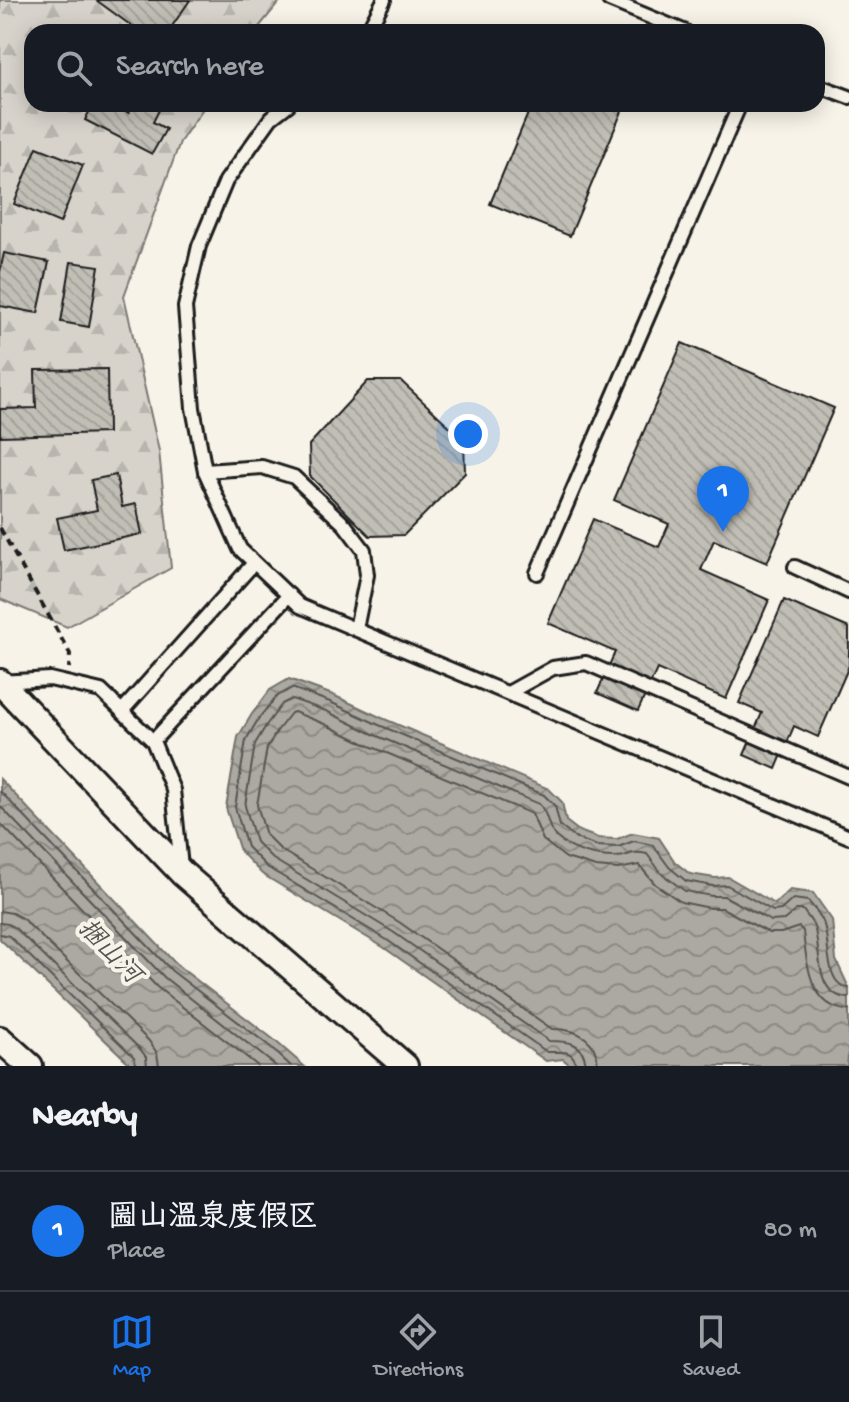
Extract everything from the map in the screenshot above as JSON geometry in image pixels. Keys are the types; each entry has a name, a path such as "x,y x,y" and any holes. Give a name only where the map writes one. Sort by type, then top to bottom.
{"street":[{"path":"0,682 183,874 405,1066"},
{"path":"0,1039 30,1066"}],"lane":[{"path":"371,24 384,0"},
{"path":"609,0 667,24"},
{"path":"825,88 849,97"},
{"path":"279,112 271,118 226,181 199,246 185,307 193,408 205,471 240,549 300,606 849,837"},
{"path":"537,573 737,112"},
{"path":"205,471 262,467 294,477 345,525 364,550 367,575 356,629"},
{"path":"122,711 254,563"},
{"path":"795,567 849,592"},
{"path":"153,741 289,595"},
{"path":"508,693 553,668 586,663 849,777"},
{"path":"0,682 50,679 101,691 153,741 173,790 183,874"}],"path":[{"path":"0,528 70,654 68,683"}],"green space":[{"path":"0,0 281,0 262,24 24,24 24,112 201,112 180,142 124,296 159,451 171,568 67,627 0,599"}],"water":[{"path":"289,679 333,695 549,789 562,802 566,821 579,831 598,838 617,839 633,833 659,838 675,862 690,874 728,877 775,904 790,890 813,893 832,920 836,960 849,988 847,1066 571,1066 563,1059 546,1061 383,947 262,874 240,851 226,808 238,737 270,690"},
{"name":"捆山河","path":"0,779 177,965 304,1066 132,1066 0,939"}],"building":[{"path":"96,0 190,0 174,24 129,24"},
{"path":"89,112 158,112 153,122 166,129 152,154 85,120"},
{"path":"529,112 622,112 570,236 490,204"},
{"path":"37,147 83,165 60,223 14,204"},
{"path":"4,253 49,262 38,313 0,306 0,272"},
{"path":"71,262 99,266 89,327 61,322"},
{"path":"682,343 834,408 767,563 714,540 701,570 769,600 726,699 657,669 638,711 597,693 615,652 548,623 593,519 659,547 669,524 614,500"},
{"path":"107,369 108,433 0,436 0,409 36,408 35,370"},
{"path":"368,381 401,381 464,440 465,473 404,535 370,536 310,476 309,445"},
{"path":"116,475 122,507 136,504 142,534 64,550 57,518 97,510 91,480"},
{"path":"784,600 849,628 849,666 818,737 794,726 776,769 744,755 762,713 739,703"}],"place":[{"name":"圌山温泉度假区","path":"723,532"}]}
